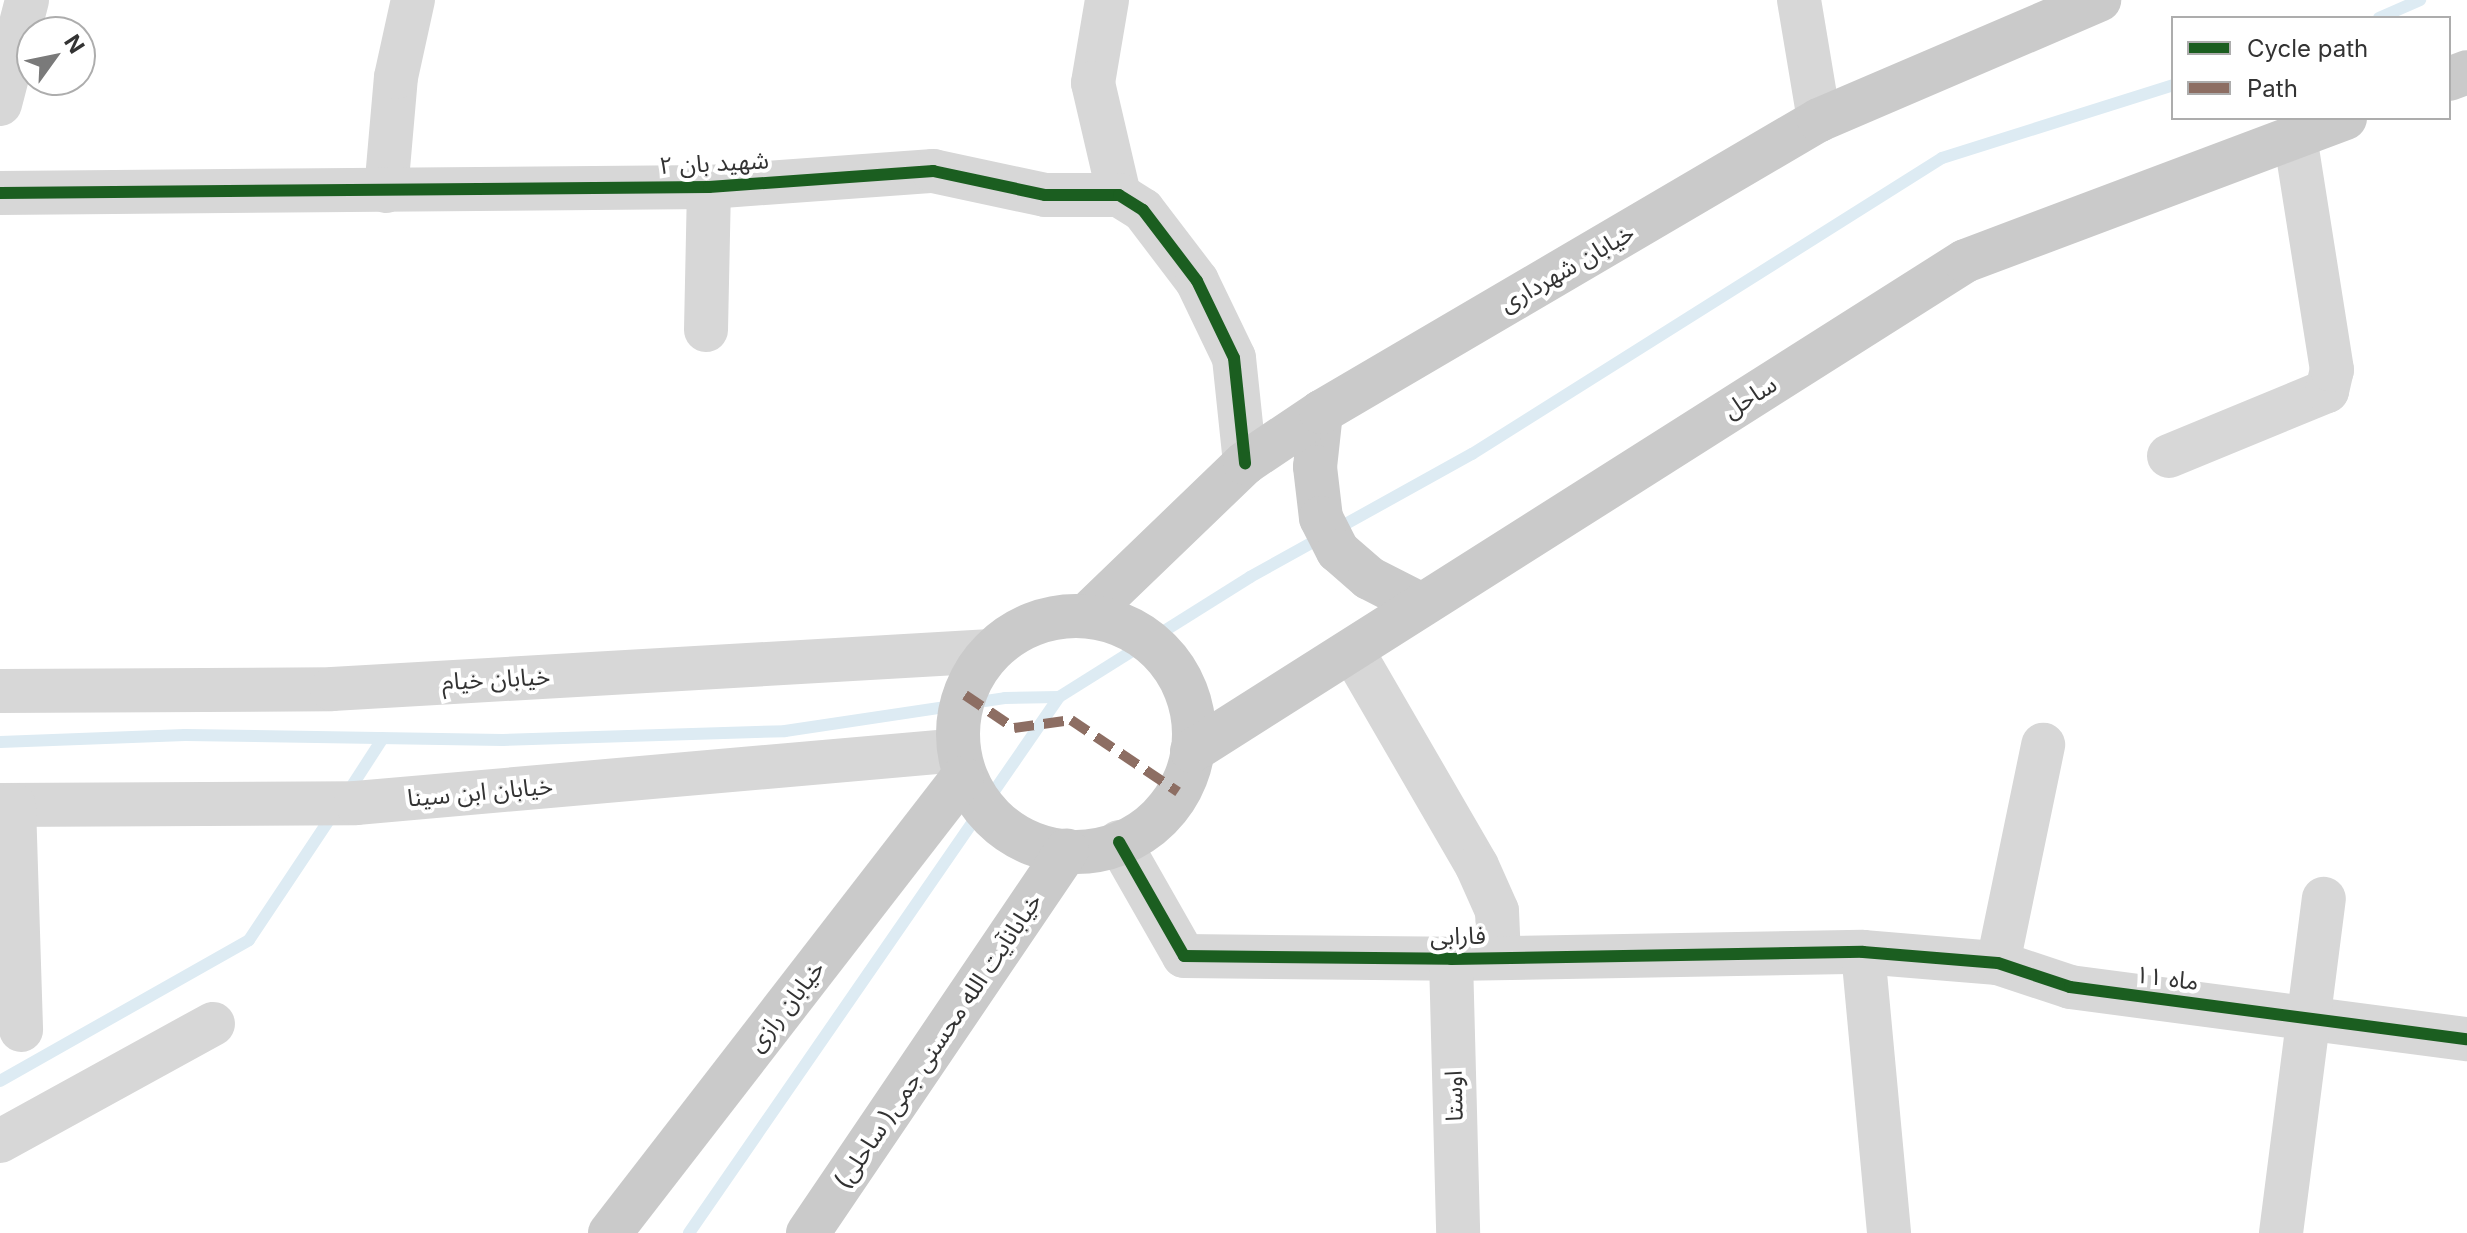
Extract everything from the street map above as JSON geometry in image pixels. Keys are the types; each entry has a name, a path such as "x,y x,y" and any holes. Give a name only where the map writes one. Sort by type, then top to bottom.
{"main road":[{"name":"خیابان شهرداری","path":"1087,615 1245,463 1321,412 1819,120 2099,0"},
{"name":"ساحل","path":"1192,751 1353,652 1422,605 1965,261 2340,120"},
{"path":"1321,412 1315,467 1321,518 1338,551 1369,578 1422,605"},
{"path":"1087,615 1114,621 1159,649 1187,691 1193,716 1192,751 1178,793 1163,814 1119,842 1067,850 1019,839 993,822 960,764 965,695 984,662 1035,623 1087,615"},
{"name":"خیابان رازی","path":"610,1233 960,764"},
{"name":"خیابانآیت الله محسنی جمی( ساحلی)","path":"808,1233 1067,850"}],"street":[{"path":"0,104 27,0"},
{"path":"386,191 396,77 413,0"},
{"path":"1107,0 1093,83 1119,195 1143,210 1197,281 1228,345 1234,358 1245,463"},
{"path":"1799,0 1819,120"},
{"path":"2169,456 2327,391 2332,370 2295,137"},
{"name":"شهید بان ۲","path":"0,193 709,187 933,171 1045,195 1119,195"},
{"path":"706,330 709,187"},
{"path":"1353,652 1477,866 1497,911 1499,957"},
{"name":"خیابان خیام","path":"0,691 332,689 984,662"},
{"path":"1998,963 2043,745"},
{"name":"خیابان ابن سینا","path":"7,805 356,803 960,764"},
{"path":"7,805 21,1030"},
{"name":"فارابی","path":"1119,842 1184,956 1451,959 1863,952"},
{"path":"2281,1233 2306,1018 2324,899"},
{"path":"1863,952 1889,1233"},
{"name":"ماه ۱۱","path":"1863,952 1998,963 2070,987 2467,1039"},
{"name":"اوستا","path":"1451,959 1458,1233"},
{"path":"0,1141 213,1024"}],"waterway":[{"path":"2384,16 2420,0"},
{"path":"689,1233 1059,697 1250,577 1472,454 1942,158 2171,86"},
{"path":"0,742 185,735 503,740 785,731 1005,698 1059,697"},
{"path":"348,792 383,738"},
{"path":"0,1081 249,940 333,814"}],"marked path":[{"path":"965,695 1014,728 1071,720 1178,792"}],"cycle path":[{"path":"0,193 709,187 933,171 1045,195 1119,195 1143,210 1197,281 1234,358 1245,463"},
{"path":"1119,842 1184,956 1451,959 1863,952 1998,963 2070,987 2467,1039"}]}
